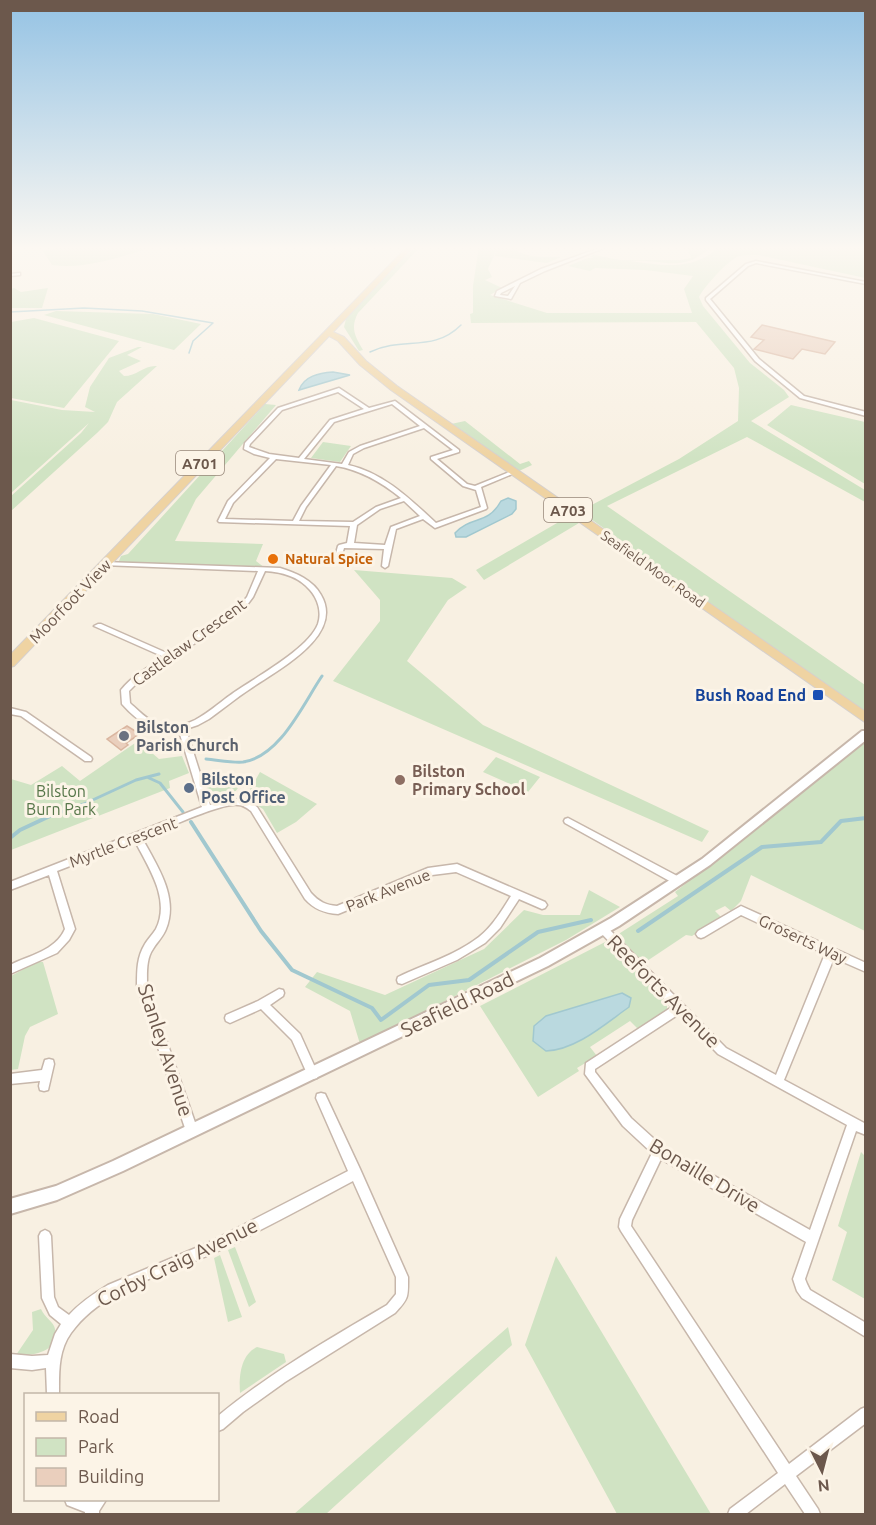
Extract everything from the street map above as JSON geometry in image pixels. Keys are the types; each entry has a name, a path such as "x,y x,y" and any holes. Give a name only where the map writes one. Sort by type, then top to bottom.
{"main road":[{"name":"A701","path":"328,332 342,317"},
{"name":"Seafield Moor Road","path":"328,332 341,339 363,363 394,388 866,719"},
{"name":"Moorfoot View","path":"10,663 328,332"}],"street":[{"path":"723,317 757,360 802,397 866,414"},
{"path":"367,409 339,390 280,409 246,448 275,456 359,469 404,499 435,526 484,508 478,486 514,472"},
{"path":"301,459 332,421 393,402 457,451 433,458 465,485 479,489"},
{"path":"344,466 351,453 362,447 425,426"},
{"path":"275,456 230,502 221,520 354,524 378,508 404,499"},
{"path":"295,522 303,507 335,464"},
{"path":"385,566 393,528 424,516"},
{"path":"350,545 354,524"},
{"path":"337,561 341,546 388,547"},
{"path":"104,564 295,573 315,590 321,603 323,614 321,626 302,647 197,722 182,728 207,809"},
{"name":"Castlelaw Crescent","path":"182,728 155,727 126,704 125,690 133,682 242,607 250,597 262,570"},
{"path":"98,626 170,657"},
{"path":"10,711 23,714 88,759"},
{"name":"Seafield Road","path":"10,1207 57,1193 313,1074 544,962 603,929 678,881 739,837 866,734"},
{"name":"Myrtle Crescent","path":"10,886 207,809 237,801"},
{"name":"Park Avenue","path":"237,801 246,802 254,809 308,896 315,905 325,909 338,910 431,871 457,868 516,896 542,905"},
{"path":"568,821 678,881"},
{"name":"Stanley Avenue","path":"137,837 166,897 166,913 161,929 144,957 142,985 192,1131"},
{"path":"10,970 60,946 67,938 70,929 52,870"},
{"path":"402,980 483,939 505,914 516,896"},
{"name":"Groserts Way","path":"701,934 741,910 866,968"},
{"name":"Reeforts Avenue","path":"603,929 723,1051 866,1130"},
{"path":"778,1082 831,952"},
{"path":"230,1018 262,1004 279,993"},
{"path":"262,1004 296,1037 313,1074"},
{"name":"Bonaille Drive","path":"679,1008 591,1067 589,1071 627,1122 660,1151 813,1239"},
{"path":"10,1079 45,1081 49,1064"},
{"path":"219,1423 240,1405 294,1368 391,1309 402,1296 402,1277 321,1098"},
{"path":"853,1123 800,1279 801,1287 806,1294 866,1330"},
{"path":"660,1151 626,1219 625,1227 813,1515"},
{"name":"Corby Craig Avenue","path":"53,1393 51,1361 58,1341 83,1309 110,1290 194,1256 356,1173"},
{"path":"45,1236 50,1306 70,1323"},
{"path":"10,1361 32,1364 51,1361"},
{"path":"735,1515 866,1414"},
{"path":"75,1501 94,1507"}],"green space":[{"path":"52,317 168,317 201,324 174,350"},
{"path":"356,317 354,328 363,350 359,351 344,327 346,319"},
{"path":"470,317 712,317 750,363 784,390 789,397 751,421 865,490 865,502 747,437 607,506 865,685 865,712 588,517 584,509 679,459 738,421 739,388 734,368 696,322 471,323"},
{"path":"34,318 119,341 64,408 11,398 11,322"},
{"path":"142,347 127,355 141,361 119,371 124,376 157,366 117,402 108,422 97,433 11,511 11,496 81,433 89,423 11,493 11,400 62,410 95,412 85,407 90,387 109,358"},
{"path":"265,404 276,405 196,499 175,541 263,544 256,561 265,568 120,562 121,556 128,554"},
{"path":"791,405 865,422 865,484 767,425"},
{"path":"465,421 520,464 529,461 532,465 519,471 451,424"},
{"path":"323,442 351,446 340,462 311,458"},
{"path":"564,512 579,523 484,580 476,570 557,523"},
{"path":"354,570 452,578 467,587 448,600 407,661 483,725 709,831 702,842 333,681 380,621 380,600"},
{"name":"Bilston Burn Park","path":"138,741 159,759 182,756 189,773 169,781 170,788 11,850 11,779 31,785 62,766 80,781"},
{"path":"865,744 865,931 751,875 741,901 731,911 725,906 715,911 721,917 692,936 686,935 644,963 617,935 678,896 675,892"},
{"path":"496,757 540,777 528,792 483,772"},
{"path":"260,772 317,804 296,822 277,833 263,809 245,798"},
{"path":"213,778 238,788 232,796 223,799 210,796 204,780"},
{"path":"589,890 620,907 566,940 360,1044 350,1011 305,987 317,972 385,995 484,949 524,910 543,915 580,915"},
{"path":"609,940 667,1003 667,1010 638,1029 630,1021 590,1047 597,1056 577,1068 579,1071 538,1097 480,1006"},
{"path":"37,962 43,962 58,1014 30,1027 25,1036 18,1069 11,1070 11,976"},
{"path":"861,1152 866,1157 865,1299 832,1280 847,1232 838,1226"},
{"path":"235,1247 256,1302 249,1307 228,1250"},
{"path":"220,1255 242,1317 228,1322 214,1258"},
{"path":"556,1256 711,1514 617,1514 525,1345"},
{"path":"41,1309 54,1326 53,1343 49,1348 37,1353 16,1355 33,1330 32,1312"},
{"path":"508,1327 512,1345 326,1514 294,1514"},
{"path":"257,1347 284,1354 286,1362 240,1393 240,1374 244,1361 247,1355"}],"water":[{"path":"333,372 350,375 299,390 308,378"},
{"path":"508,498 516,501 516,509 512,514 466,537 456,537 455,533 461,527 490,514 501,501"},
{"path":"622,993 631,998 629,1007 579,1041 557,1050 546,1051 533,1041 534,1026 546,1016"}],"building":[{"path":"762,325 835,342 825,354 802,349 793,359 754,349 764,340 751,337"},
{"name":"Bilston Parish Church","path":"127,726 140,734 126,743 128,745 121,750 107,739"}],"waterway":[{"path":"178,317 213,323 193,341 189,353"},
{"path":"370,352 382,347 440,339 461,325"},
{"path":"206,759 243,762 256,758 268,750 289,728 322,676"},
{"path":"47,817 84,804 136,780 159,774"},
{"path":"149,778 160,783 183,812"},
{"path":"10,838 20,830 50,816"},
{"path":"638,931 762,847 821,842 841,821 866,818"},
{"path":"191,822 261,931 292,970 372,1008 381,1020 429,985 469,980 538,932 591,920"}],"place":[{"name":"Natural Spice","path":"273,559"},
{"name":"Bush Road End","path":"818,695"},
{"name":"Bilston Parish Church","path":"124,736"},
{"name":"Bilston Primary School","path":"400,780"},
{"name":"Bilston Post Office","path":"189,788"}]}
